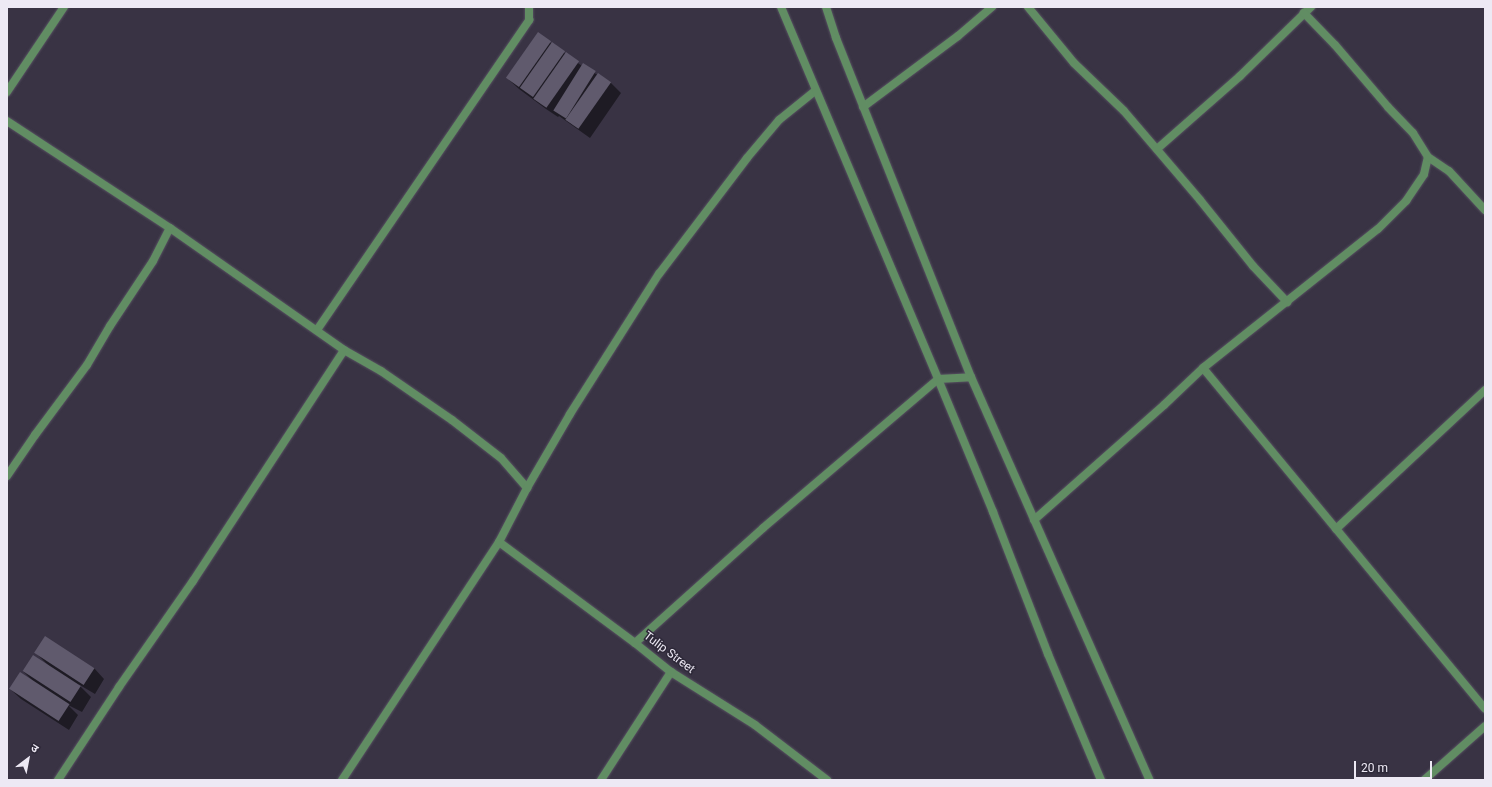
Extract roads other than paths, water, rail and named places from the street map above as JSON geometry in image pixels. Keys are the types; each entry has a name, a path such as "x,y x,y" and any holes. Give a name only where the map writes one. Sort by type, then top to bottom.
{"street":[{"path":"7,92 64,7"},
{"path":"317,330 530,20 529,7"},
{"path":"781,7 815,91 938,379 993,512 1048,654 1101,780"},
{"path":"826,7 863,106 970,377 1150,780"},
{"path":"863,106 958,36 992,7"},
{"path":"1028,7 1074,62 1124,111 1253,266 1287,302"},
{"path":"1157,149 1240,76 1311,7"},
{"path":"1304,13 1414,133 1428,157 1449,171 1485,210"},
{"path":"342,780 499,542 527,488 570,414 659,274 765,136 779,120 815,91"},
{"path":"7,121 170,228 344,350 381,371 452,420 501,458 527,488"},
{"path":"1034,520 1164,405 1203,368 1378,229 1406,201 1424,174 1428,157"},
{"path":"7,476 35,435 87,365 110,326 153,261 170,228"},
{"path":"58,780 119,687 193,581 344,350"},
{"path":"1203,368 1485,709"},
{"path":"635,643 763,528 938,379 970,377"},
{"path":"1336,529 1485,390"},
{"name":"Tulip Street","path":"499,542 635,643 671,672 755,725 827,780"},
{"path":"601,780 671,672"},
{"path":"1424,780 1485,726"}]}
